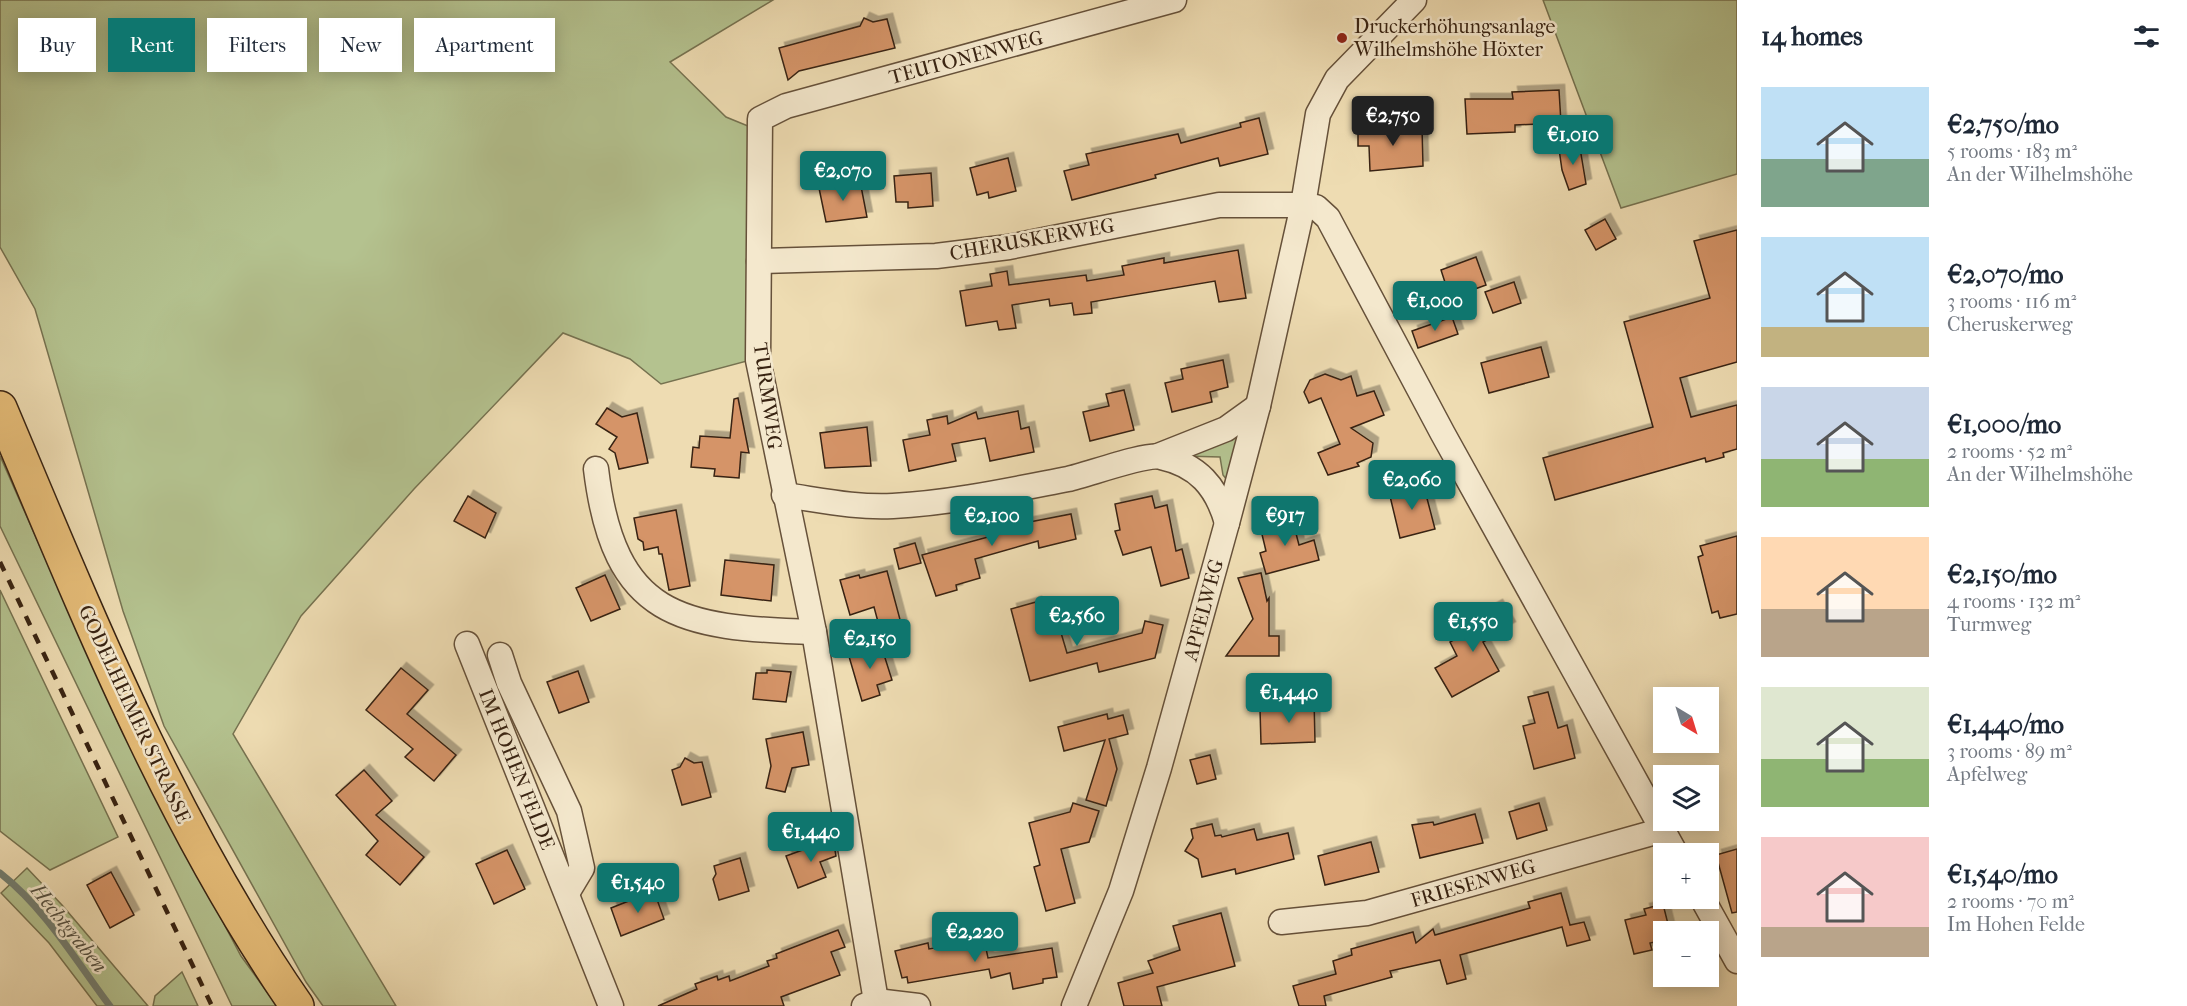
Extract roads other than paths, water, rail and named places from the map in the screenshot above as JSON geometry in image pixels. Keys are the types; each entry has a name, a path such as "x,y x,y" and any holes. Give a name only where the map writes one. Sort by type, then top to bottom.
{"main road":[{"name":"GODELHEIMER STRASSE","path":"0,408 101,646 175,804 254,944 297,1006"}],"street":[{"name":"TEUTONENWEG","path":"760,119 786,106 1174,0"},
{"name":"APFELWEG","path":"1074,1006 1121,891 1159,768 1227,523 1258,406 1303,205 1318,114 1337,79 1405,3"},
{"name":"TURMWEG","path":"760,119 758,360 814,632 870,1004"},
{"name":"CHERUSKERWEG","path":"759,261 936,256 1009,247 1219,205 1303,205"},
{"path":"1303,205 1316,207 1328,218 1443,434 1653,812"},
{"path":"784,495 848,504 892,506 963,498 1070,478 1158,456 1226,429 1258,406"},
{"path":"1158,456 1182,463 1208,483 1221,501 1227,523"},
{"path":"596,469 603,515 616,551 631,578 651,600 690,619 739,629 814,632"},
{"name":"IM HOHEN FELDE","path":"467,644 611,1006"},
{"name":"IM HOHEN FELDE","path":"500,655 509,683 570,811 582,868 567,893"},
{"name":"FRIESENWEG","path":"1281,922 1367,914 1659,831"},
{"path":"1708,909 1737,961"},
{"path":"870,1004 918,1006"}],"waterway":[{"name":"Hechtgraben","path":"0,873 46,919 110,1006"}],"railway":[{"path":"0,562 212,1006"}],"place":[{"name":"Druckerhöhungsanlage Wilhelmshöhe Höxter","path":"1342,38"}]}
